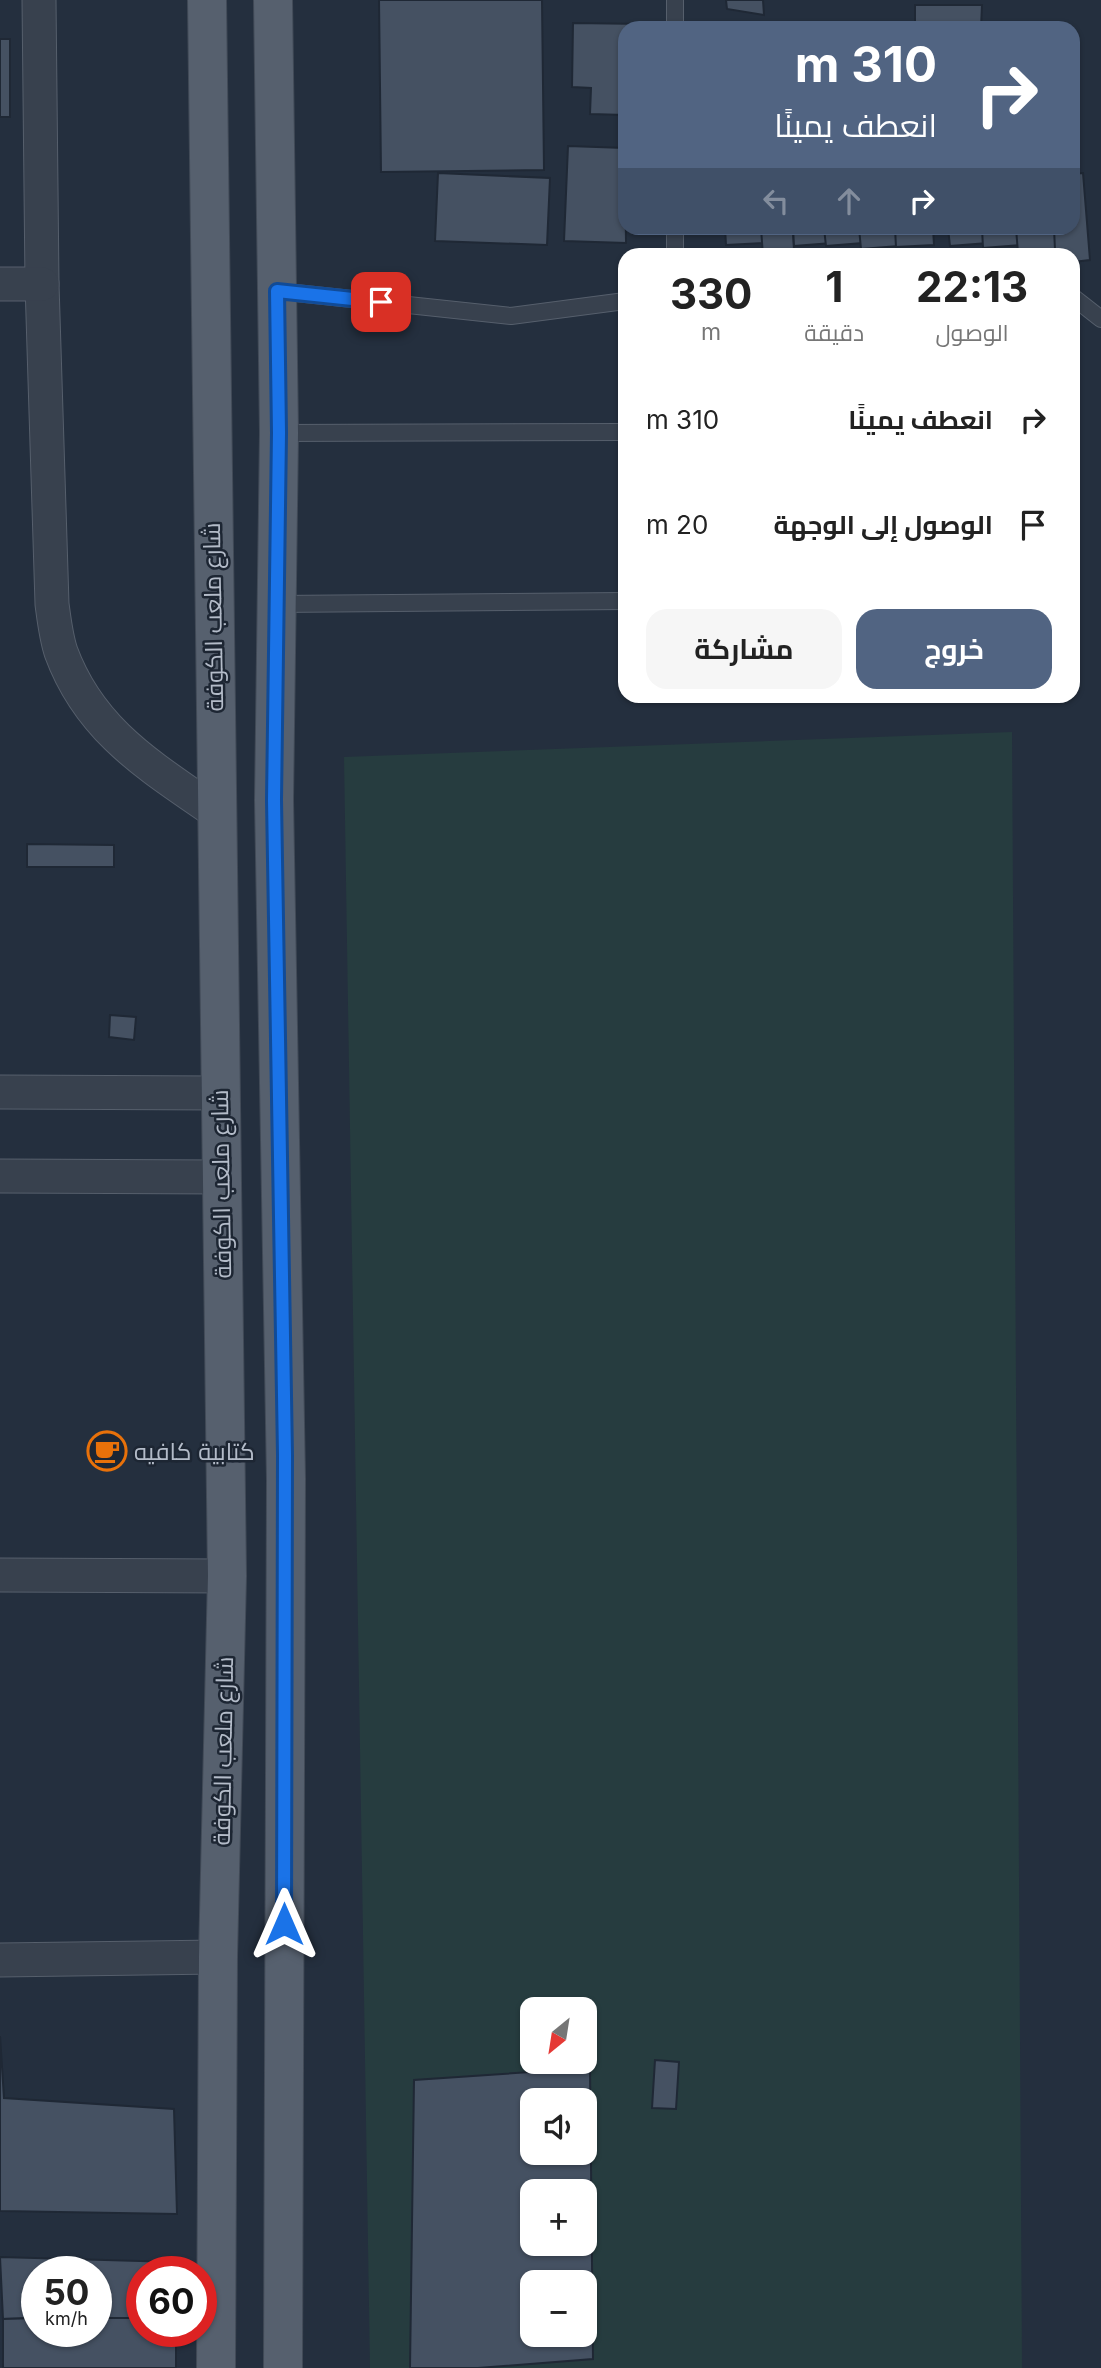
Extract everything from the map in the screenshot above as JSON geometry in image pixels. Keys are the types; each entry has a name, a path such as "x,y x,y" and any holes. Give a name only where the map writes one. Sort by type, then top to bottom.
{"main road":[{"name":"شارع ملعب الكوفة","path":"207,0 227,1576 218,1957 216,2368"},
{"path":"273,0 279,433 274,800 286,1479 283,2368"},
{"path":"223,1362 243,1376 254,1377 266,1375 284,1359"},
{"path":"226,1482 233,1473 255,1464 267,1466 286,1479"}],"street":[{"path":"39,0 42,284 52,604 60,650 79,692 107,730 142,761 216,812"},
{"path":"0,284 42,284"},
{"path":"0,1092 219,1093"},
{"path":"0,1176 222,1177"},
{"path":"0,1575 227,1576"},
{"path":"0,1960 218,1957"}],"lane":[{"path":"675,0 675,21"},
{"path":"277,291 511,316 618,301"},
{"path":"1080,302 1101,318"},
{"path":"279,433 618,432"},
{"path":"277,604 618,601"}],"green space":[{"path":"1012,732 1022,2368 370,2368 344,757"}],"building":[{"path":"379,0 542,0 544,170 381,172"},
{"path":"726,0 763,0 764,15 727,9"},
{"path":"915,5 982,5 981,21 915,21"},
{"path":"573,23 618,24 618,115 590,114 591,88 572,87"},
{"path":"0,39 10,39 10,117 0,117"},
{"path":"568,146 618,148 618,235 626,235 626,243 564,241"},
{"path":"438,173 550,178 547,245 435,241"},
{"path":"1080,173 1083,173 1090,260 1080,261 1080,248 1051,248 1050,235 1080,235"},
{"path":"725,235 763,235 764,243 726,245"},
{"path":"762,235 793,235 794,248 762,248"},
{"path":"793,235 831,235 832,243 794,246"},
{"path":"825,235 862,235 863,243 826,246"},
{"path":"860,235 898,235 899,246 861,248"},
{"path":"895,235 933,235 934,245 896,247"},
{"path":"949,235 987,235 988,243 950,246"},
{"path":"982,235 1020,235 1021,245 983,248"},
{"path":"1017,235 1054,235 1055,248 1018,248"},
{"path":"27,844 114,845 114,867 27,867"},
{"path":"110,1015 136,1017 134,1040 109,1037"},
{"path":"0,2036 4,2098 174,2109 177,2214 0,2211"},
{"path":"655,2060 679,2062 676,2109 652,2108"},
{"path":"520,2073 590,2074 590,2088 520,2088 520,2165 591,2165 591,2179 520,2179 520,2256 592,2256 592,2270 520,2270 520,2347 593,2347 593,2359 478,2368 410,2368 414,2080"},
{"path":"0,2257 21,2258 21,2318 3,2319"},
{"path":"112,2260 126,2261 126,2318 112,2318"},
{"path":"21,2318 21,2347 112,2347 112,2318 126,2318 126,2347 176,2347 176,2368 3,2368 3,2319"}],"place":[{"name":"كتابية كافيه","path":"107,1451"}],"route":[{"path":"284,1924 285,1455 274,800 279,433 277,291 381,302"}]}
